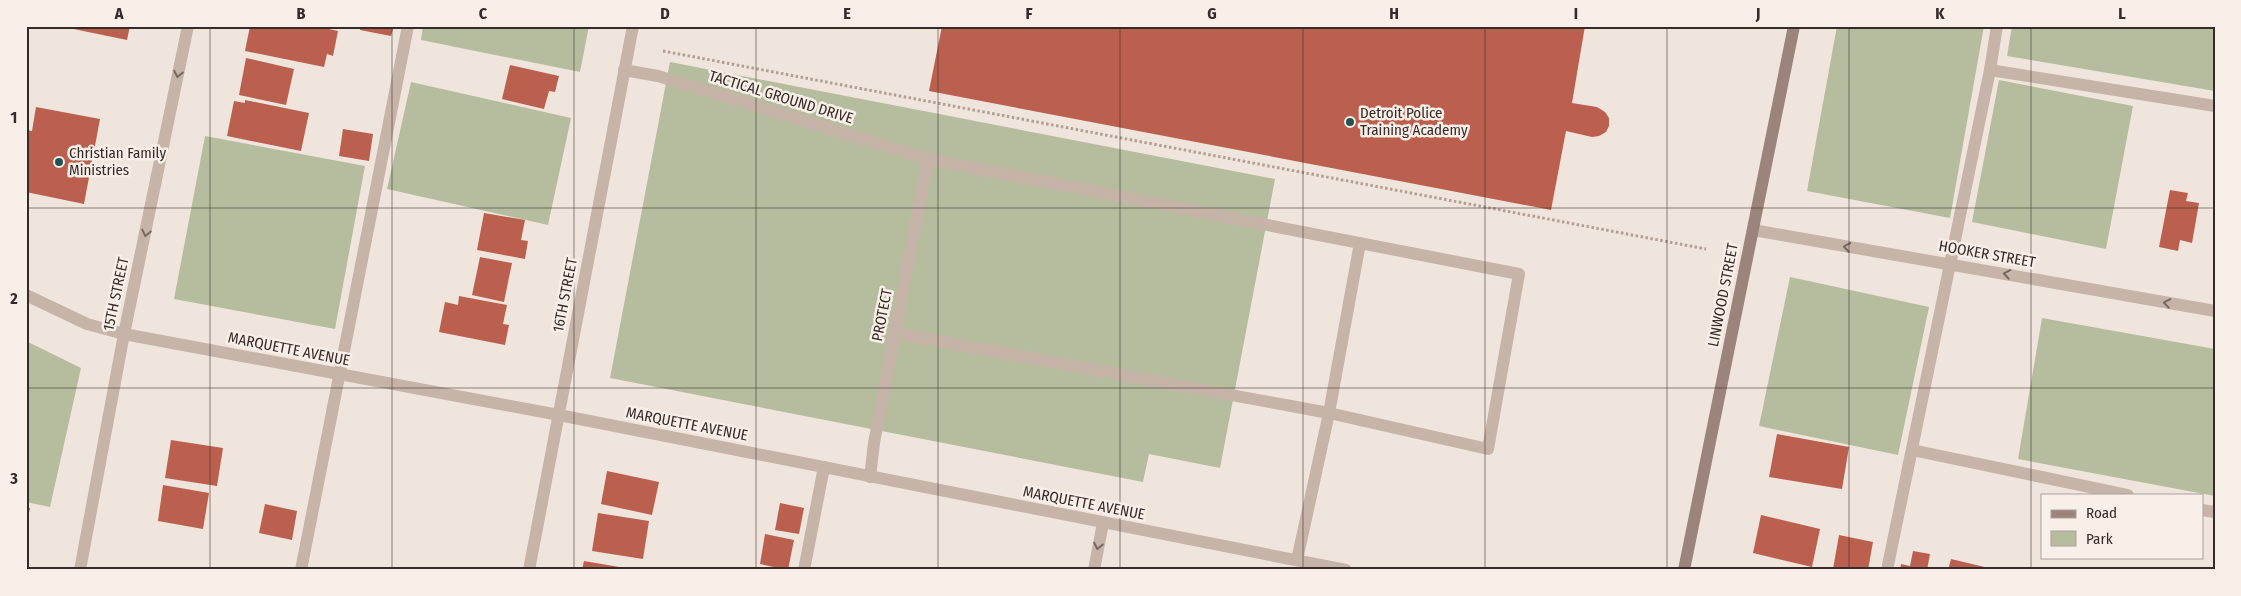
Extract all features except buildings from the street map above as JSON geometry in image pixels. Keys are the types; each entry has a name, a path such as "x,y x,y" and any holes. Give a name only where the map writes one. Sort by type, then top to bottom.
{"street":[{"name":"15TH STREET","path":"80,570 124,334 188,26"},
{"path":"301,570 408,26"},
{"name":"16TH STREET","path":"528,570 633,26"},
{"name":"LINWOOD STREET","path":"1684,570 1794,26"},
{"path":"1887,570 1990,70 1997,26"},
{"name":"TACTICAL GROUND DRIVE","path":"624,70 658,76 928,159 1519,274 1488,449 1328,413"},
{"path":"1990,70 2215,106"},
{"name":"PROTECT","path":"870,477 928,159"},
{"name":"HOOKER STREET","path":"1753,230 2215,311"},
{"path":"1297,560 1328,413 1360,243"},
{"name":"MARQUETTE AVENUE","path":"26,296 87,324 124,334 559,415 1346,570"},
{"path":"895,333 1328,413"},
{"path":"1912,450 2123,494"},
{"path":"804,570 824,467"},
{"path":"1094,570 1103,523"}],"path":[{"path":"663,51 1706,249"}],"green space":[{"path":"423,26 589,26 580,72 421,40"},
{"path":"1837,26 1984,26 1950,218 1807,191"},
{"path":"2012,26 2215,26 2215,91 2007,56"},
{"path":"670,62 1275,179 1220,468 1149,454 1143,482 610,378"},
{"path":"1999,80 2133,106 2106,249 1972,222"},
{"path":"411,82 571,118 548,225 387,189"},
{"path":"205,136 365,166 335,329 174,299"},
{"path":"1790,277 1929,307 1898,455 1759,426"},
{"path":"2042,318 2215,349 2215,496 2018,459"},
{"path":"26,341 81,368 50,507 26,502"}],"place":[{"name":"Detroit Police Training Academy","path":"1350,122"},
{"name":"Christian Family Ministries","path":"59,162"}]}
